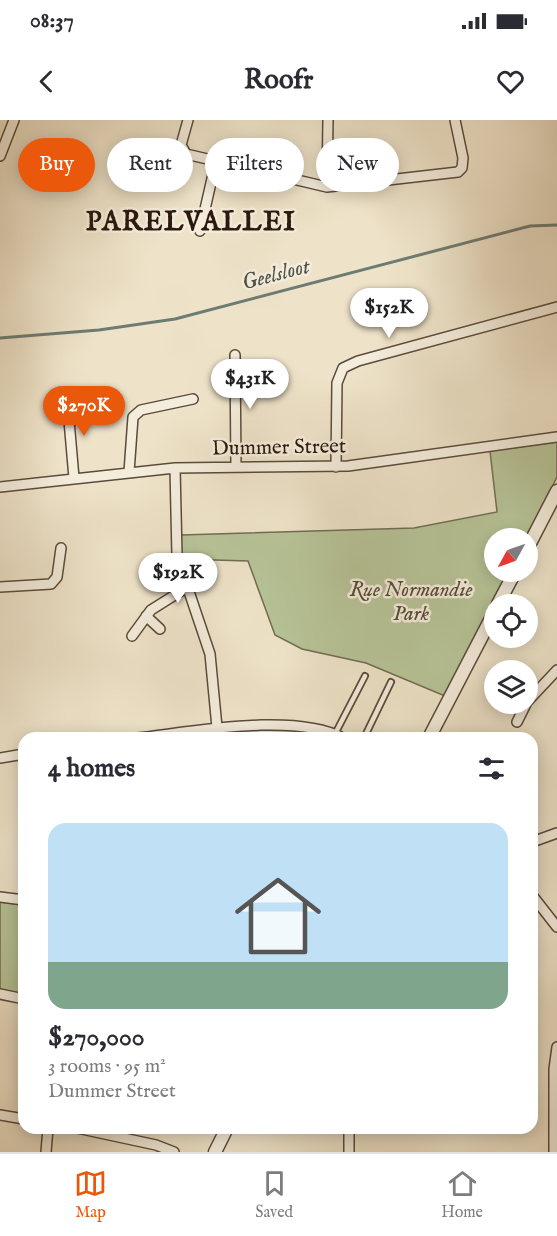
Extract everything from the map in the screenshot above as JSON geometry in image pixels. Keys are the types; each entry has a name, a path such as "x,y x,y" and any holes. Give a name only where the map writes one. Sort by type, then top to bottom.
{"street":[{"path":"0,156 14,120"},
{"path":"188,120 181,148 186,154 205,158"},
{"path":"328,120 328,138"},
{"path":"399,179 458,172 462,168 463,158 455,120"},
{"path":"200,231 209,192"},
{"path":"336,467 337,383 338,374 346,366 557,307"},
{"path":"235,355 236,467"},
{"path":"74,478 68,409 72,402 92,396"},
{"path":"129,472 133,417 141,410 193,399"},
{"name":"Dummer Street","path":"0,487 175,468 336,467 557,437"},
{"path":"175,468 177,556 210,654 218,732"},
{"path":"538,528 557,491"},
{"path":"0,587 51,584 57,577 61,548"},
{"path":"132,636 158,604 186,588"},
{"path":"146,616 160,629"},
{"path":"432,732 484,632"},
{"path":"538,690 557,670"},
{"path":"517,722 521,714"},
{"path":"235,732 277,727 316,729 326,732"},
{"path":"0,758 18,755"},
{"path":"538,840 557,833"},
{"path":"0,897 18,899"},
{"path":"538,903 557,927"},
{"path":"0,994 18,998"},
{"path":"554,1152 554,1069 557,1047"},
{"path":"0,1115 18,1118"},
{"path":"46,1152 48,1134"},
{"path":"105,1134 156,1145 174,1152"},
{"path":"215,1152 224,1134"},
{"path":"349,1134 349,1152"}],"lane":[{"path":"341,732 365,676"},
{"path":"367,732 391,682"}],"green space":[{"name":"Rue Normandie Park","path":"557,442 557,477 531,528 484,528 484,582 504,582 498,594 484,594 484,620 445,696 366,663 302,649 275,635 248,561 181,559 181,535 414,528 497,512 490,451"},
{"path":"0,902 18,904 18,993 0,989"}],"waterway":[{"name":"Geelsloot","path":"0,338 99,330 175,319 530,226 557,225"}],"district":[{"name":"PARELVALLEI","path":"191,223"}]}
